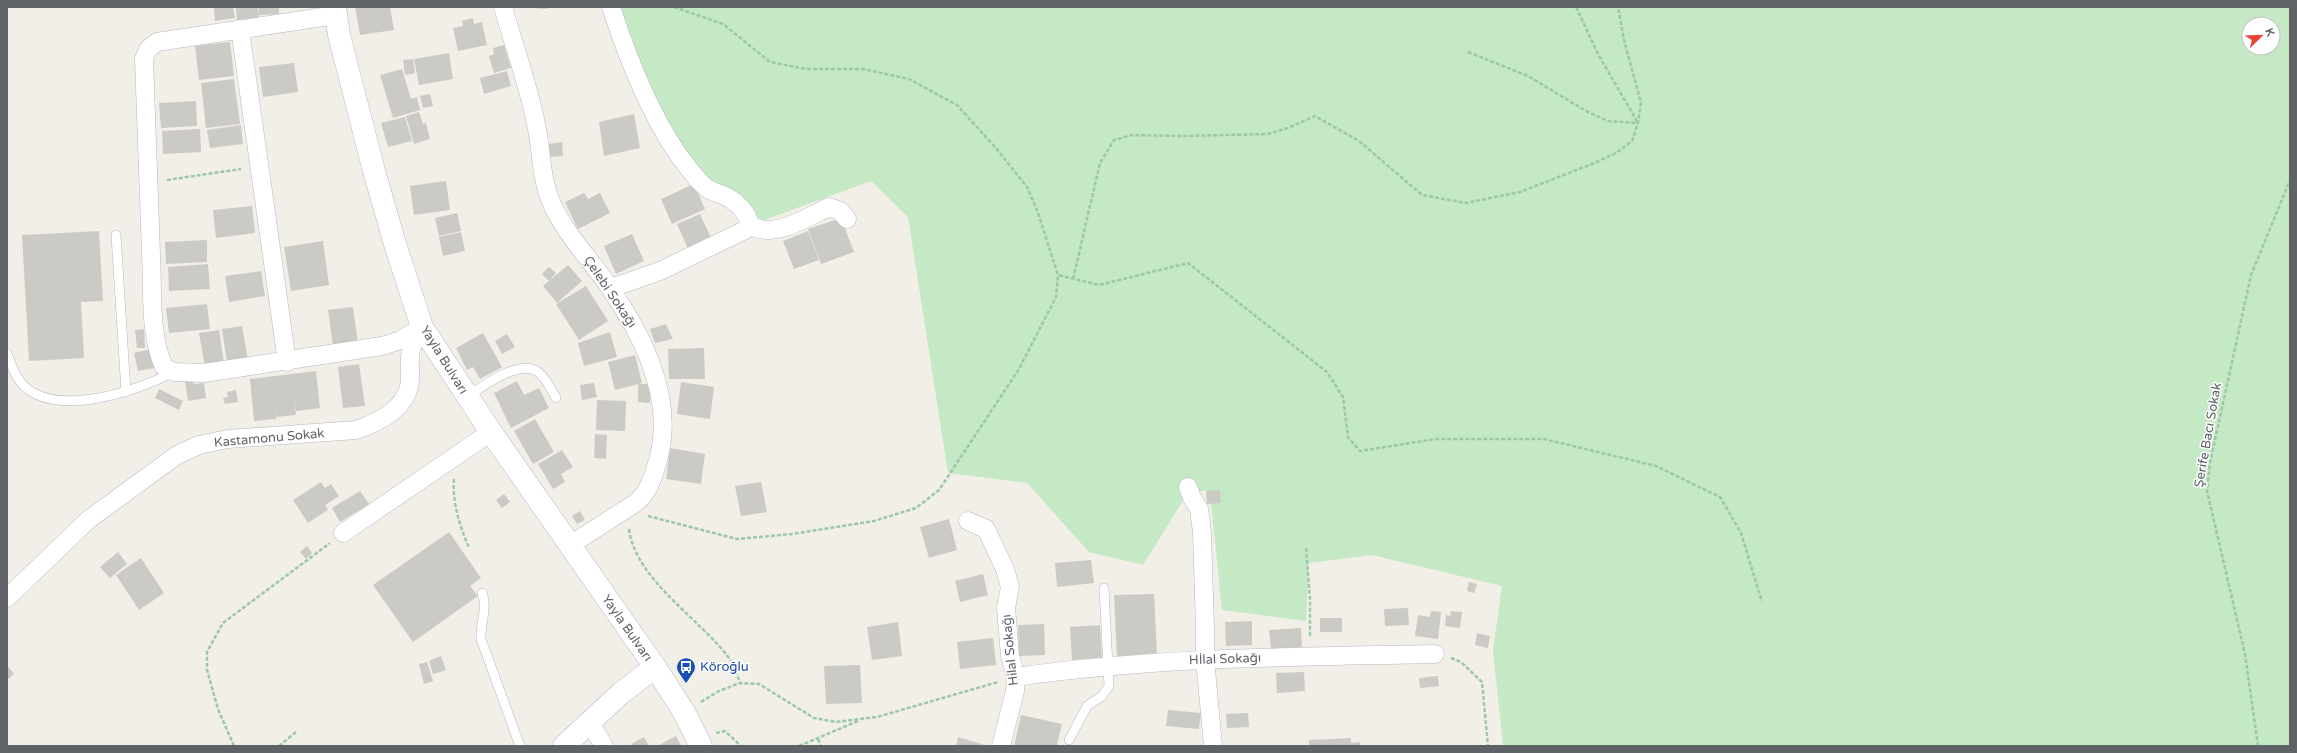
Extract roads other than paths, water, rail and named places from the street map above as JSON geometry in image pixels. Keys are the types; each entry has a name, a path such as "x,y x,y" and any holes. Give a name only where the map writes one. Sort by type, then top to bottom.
{"main road":[{"name":"Yayla Bulvarı","path":"335,11 339,35 376,179 394,244 422,327 467,397 655,667 684,712 701,746"},
{"path":"564,746 589,721 620,694 655,667"}],"street":[{"name":"Çelebi Sokağı","path":"503,7 536,124 545,186 552,204 568,231 611,288 644,343 654,373 662,420 662,446 650,487 642,498 570,545"},
{"path":"611,7 635,68 660,125 674,150 707,189 726,196 744,210 750,225 756,229 776,229 798,223 829,207 840,211 847,219"},
{"path":"335,11 157,42 148,49 144,59 148,182 154,326 160,359 164,368 174,372 204,373 287,362 382,346 401,340 422,327"},
{"path":"240,28 287,362"},
{"path":"611,288 667,268 744,230 750,225"},
{"name":"Kastamonu Sokak","path":"7,598 88,520 176,456 199,445 228,439 356,430 373,425 389,415 401,404 409,388 411,350 422,327"},
{"path":"344,533 491,432"},
{"path":"1188,487 1192,498 1199,509 1202,532 1206,628 1205,659 1213,746"},
{"name":"Hilal Sokağı","path":"968,521 986,529 1005,569 1010,587 1006,608 1010,656 1016,677 1015,692 1001,746"},
{"name":"Hİlal Sokağı","path":"1016,677 1109,665 1205,659 1435,654"},
{"path":"589,721 604,746"}],"lane":[{"path":"116,235 126,392"},
{"path":"7,354 14,373 26,388 45,397 79,401 126,392 174,372"},
{"path":"467,397 492,380 518,368 527,368 538,371 548,382 556,398"},
{"path":"1069,740 1087,706 1102,696 1109,686 1104,588"},
{"path":"482,593 485,603 480,628 481,639 520,746"}],"place":[{"name":"Köroğlu","path":"686,684"}]}
